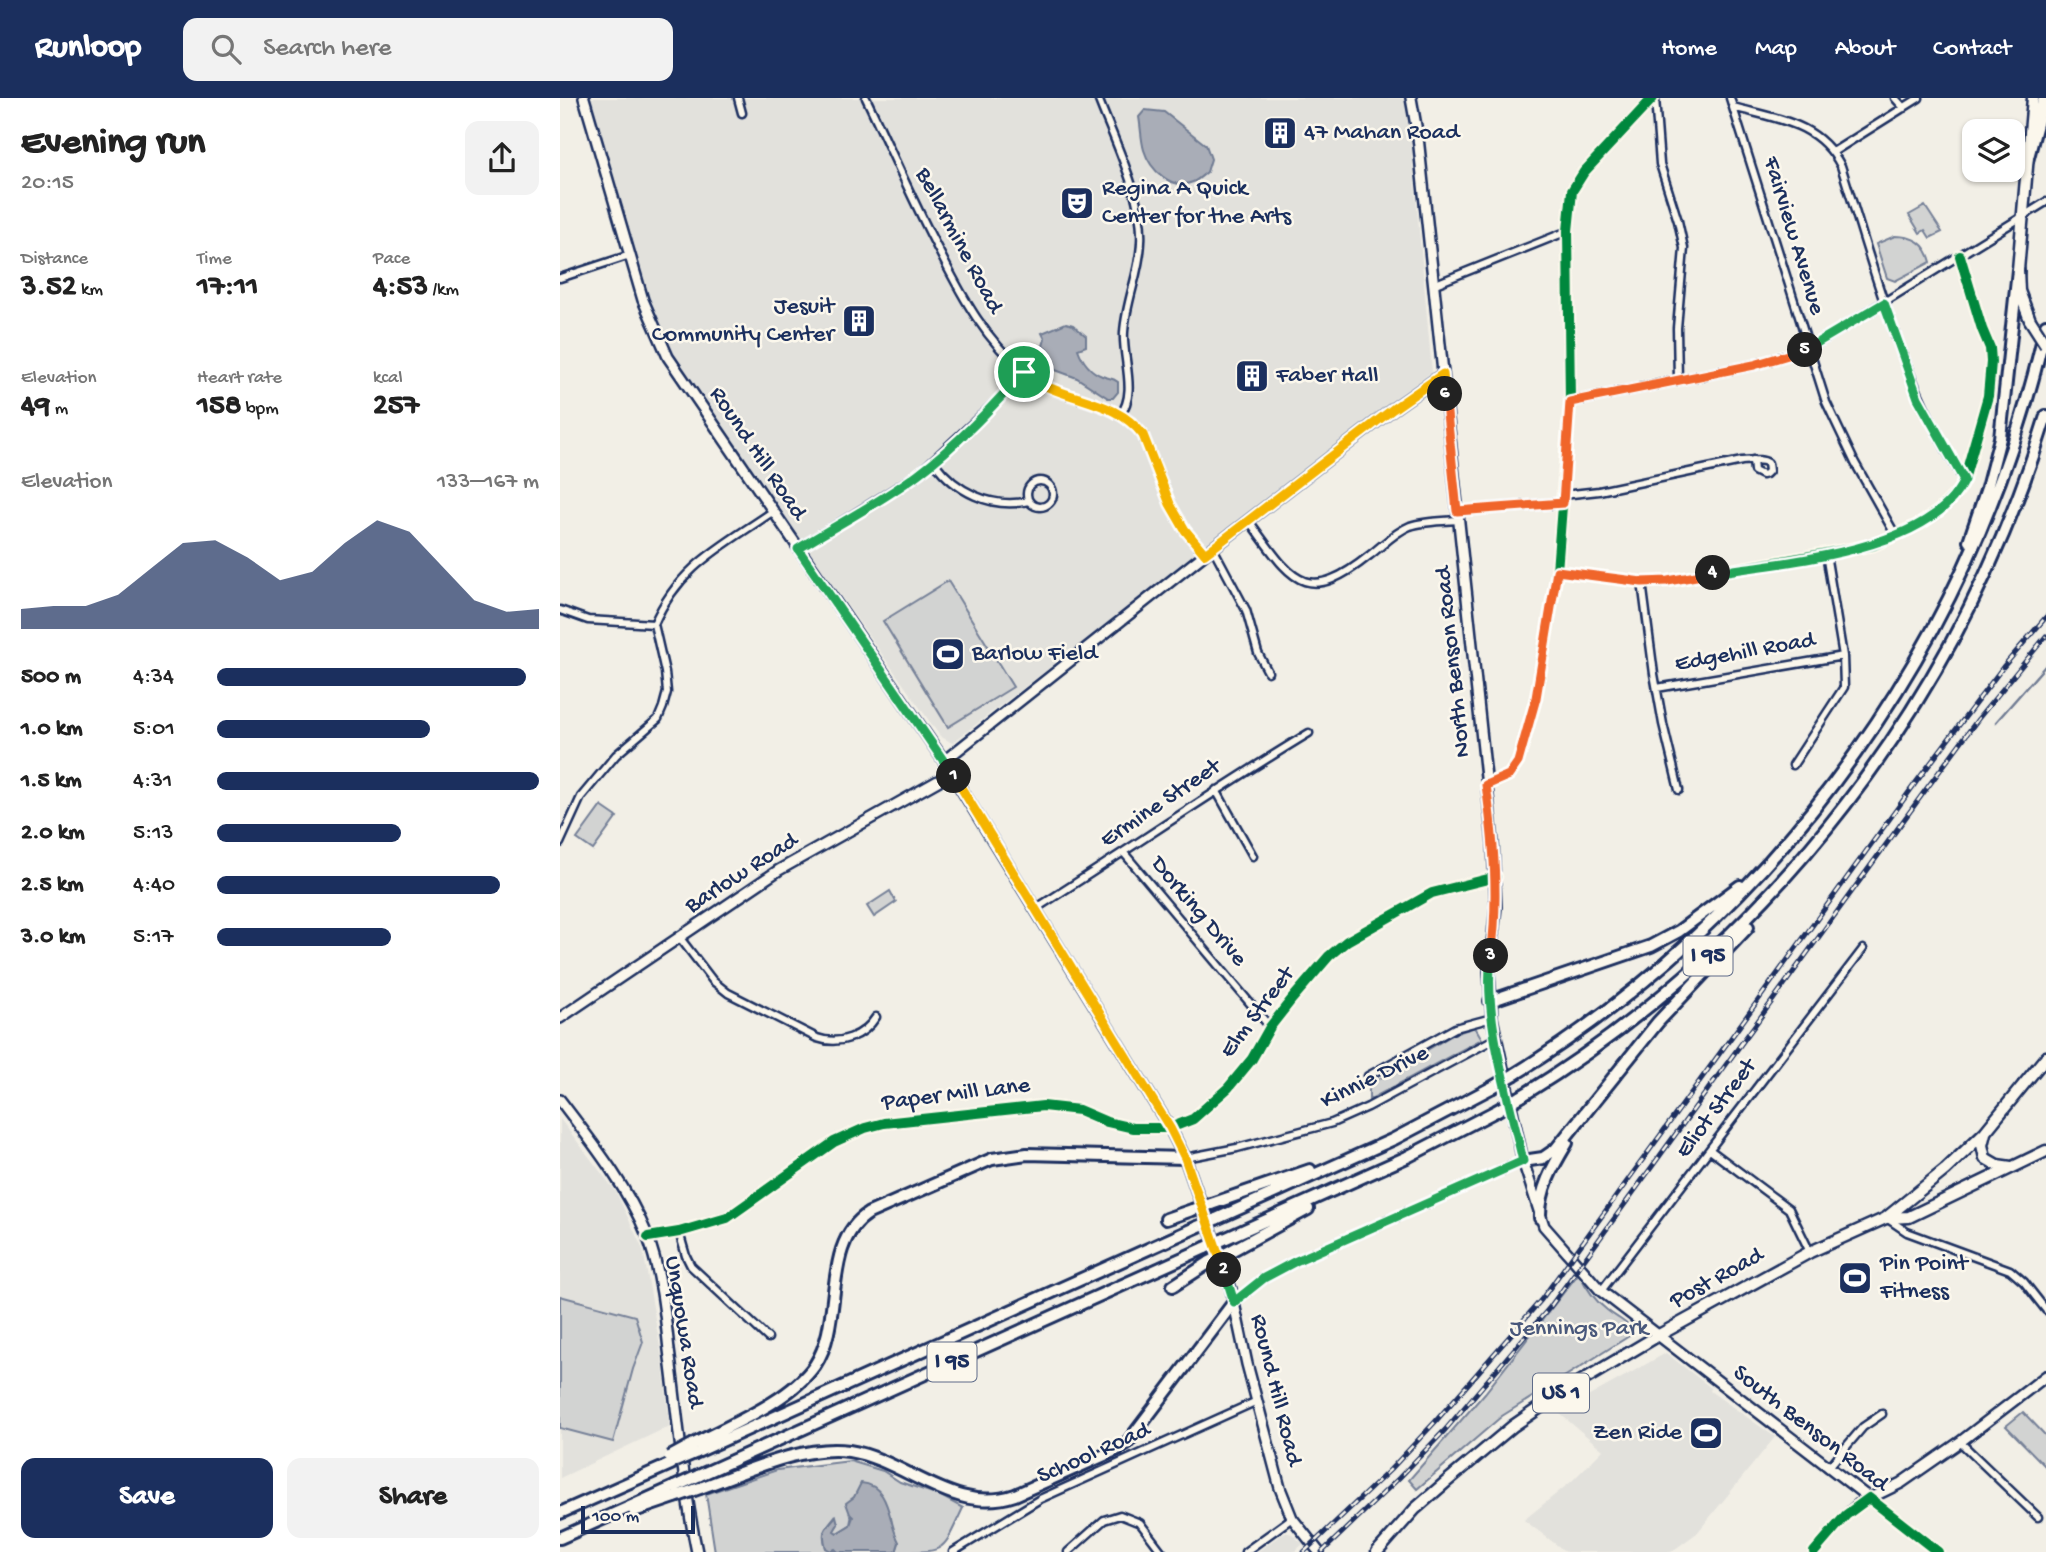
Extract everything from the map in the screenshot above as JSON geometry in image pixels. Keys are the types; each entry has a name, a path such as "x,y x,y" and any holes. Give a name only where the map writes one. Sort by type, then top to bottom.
{"highway":[{"path":"2027,161 2044,98"},
{"path":"1949,600 1997,455 2018,270"},
{"name":"I 95","path":"695,1448 1198,1227 1431,1121 1515,1074 1581,1030 1646,980 1707,926 1765,868 1817,806 1866,740 1910,672 1949,600 2003,475 2028,398 2046,325"},
{"name":"I 95","path":"560,1538 674,1492 698,1476 1381,1169 1496,1111 1603,1042 1676,984 1737,928 1813,846 1879,761 1944,658 1991,564 2032,462 2046,416"},
{"path":"2032,462 2046,429"},
{"path":"1523,1161 1543,1158 1552,1153 1658,1022 1743,932 1813,846"},
{"path":"1490,1000 1623,957 1665,939 1693,922 1765,868"},
{"path":"1541,1218 1541,1200 1548,1178 1588,1109"},
{"path":"1166,1219 1369,1150"},
{"path":"560,1513 623,1485 695,1448 795,1386 811,1370 826,1339 846,1237 855,1224 869,1213 981,1163 1003,1156 1027,1154 1185,1158"},
{"path":"1172,1286 1210,1262 1381,1169"},
{"path":"674,1492 700,1488 808,1452 839,1450 871,1457 965,1498 1000,1499 1015,1495 1116,1450 1128,1442 1234,1302"}],"main road":[{"name":"Round Hill Road","path":"584,98 643,300 668,357 952,773 1170,1128 1185,1158 1234,1302 1280,1488 1292,1518 1320,1552"},
{"name":"North Benson Road","path":"1411,98 1418,137 1496,877 1496,908 1489,972 1496,1038 1523,1161 1541,1218 1549,1233 1601,1291 1659,1335"},
{"path":"2033,98 2018,270 2019,290 2030,320 2046,345"},
{"path":"944,761 1209,551 1393,409 1443,374"},
{"name":"Barlow Road","path":"560,1018 779,870 952,773"},
{"name":"US 1","path":"1886,1218 1945,1170 1985,1132 2046,1057"},
{"name":"Unquowa Road","path":"560,1100 622,1186 648,1237 663,1296 683,1466 697,1552"},
{"path":"1985,1132 1982,1145 1985,1158 1997,1165 2011,1167"},
{"name":"Post Road","path":"1377,1552 1419,1506 1513,1426 1587,1377 1811,1252 1886,1218 1909,1217 2046,1151"},
{"name":"South Benson Road","path":"1659,1335 1869,1498"},
{"path":"1814,1552 1846,1515 1869,1498 1901,1483 1960,1443 2046,1376"}],"street":[{"path":"738,98 742,113"},
{"name":"Bellarmine Road","path":"866,98 914,204 966,304 1000,351 1024,372 1045,386 1103,405 1138,428 1170,504 1185,530 1209,551 1246,610 1258,653 1268,672"},
{"path":"1098,98 1136,201 1141,225 1139,260 1124,331 1129,390 1127,402 1120,415"},
{"path":"1486,785 1509,775 1518,762 1536,698 1557,571 1570,402 1568,231 1572,191 1577,181 1654,98"},
{"path":"1654,98 1660,164 1684,248 1677,328 1678,380"},
{"name":"Fairview Avenue","path":"1730,98 1826,402 1855,463 1896,536"},
{"path":"1895,98 1904,108"},
{"path":"1833,152 1919,98"},
{"path":"1733,107 1802,128 1818,136 1833,152 1845,178 1884,303 1918,398 1964,480"},
{"path":"1570,402 1754,365 1808,349 2046,202"},
{"path":"1433,285 1568,231"},
{"path":"560,278 630,255"},
{"path":"1557,571 1642,582 1668,581 1874,545 1896,536 1941,509 1951,500 1964,480 1988,396 1991,362 1990,348 1960,256"},
{"path":"798,549 899,487 934,462 1024,372"},
{"path":"1249,521 1286,570 1302,580 1317,583 1334,580 1350,571 1411,525 1563,499 1695,469 1753,460"},
{"path":"934,462 953,484 973,495 1011,503 1028,501 1036,507 1045,506 1052,500 1053,490 1042,481 1033,484 1027,491 1028,501"},
{"path":"560,843 581,797 616,755 658,719 667,692 666,672 654,624 663,604 685,574 772,512"},
{"name":"Edgehill Road","path":"1642,582 1657,688 1843,656 1826,554"},
{"path":"560,610 588,620 654,624"},
{"path":"1793,765 1842,690 1843,656"},
{"path":"1657,688 1679,790"},
{"name":"Ermine Street","path":"1035,909 1308,733"},
{"path":"1216,790 1253,856"},
{"name":"Dorking Drive","path":"1124,853 1270,1027"},
{"name":"Elm Street","path":"1170,1128 1193,1119 1228,1088 1252,1059 1270,1027 1329,956 1347,941 1432,893 1496,877"},
{"path":"680,938 713,981 728,993 817,1038 831,1041 846,1039 863,1032 876,1017"},
{"name":"Eliot Street","path":"1601,1291 1863,949"},
{"path":"1368,1076 1455,1028 1492,1018"},
{"name":"Kinnie Drive","path":"1185,1158 1237,1148 1332,1123 1368,1107 1496,1038"},
{"name":"Paper Mill Lane","path":"648,1237 679,1232 727,1218 834,1142 865,1128 884,1124 1043,1106 1079,1110 1107,1122 1133,1128 1170,1128"},
{"path":"1710,1150 1788,1209 1811,1252"},
{"path":"1234,1302 1264,1278 1296,1261 1523,1161"},
{"path":"1886,1218 1907,1232 2010,1270 2024,1282 2046,1310"},
{"path":"679,1232 691,1266 768,1338"},
{"name":"School Road","path":"953,1552 1040,1499 1257,1401"},
{"path":"1828,1468 1863,1427 1882,1414"},
{"path":"1960,1443 2038,1517"},
{"name":"South Benson Road","path":"1869,1498 1938,1552"},
{"path":"1068,1552 1104,1520 1120,1515 1140,1523 1162,1552"},
{"path":"1245,1552 1292,1518"}],"shaded area":[{"path":"589,98 1404,98 1411,141 1432,372 952,743 940,736 717,422 671,351 638,273"},
{"path":"1145,110 1164,112 1206,145 1211,159 1207,172 1195,181 1177,184 1163,177 1151,165 1142,142 1139,117"},
{"path":"1066,323 1073,325 1086,336 1086,346 1078,349 1087,365 1097,374 1118,382 1118,392 1113,398 1108,398 1077,378 1050,368 1049,352 1043,346 1045,339 1042,333"},
{"path":"560,1119 616,1192 643,1250 663,1364 670,1426 560,1478"},
{"path":"1666,1353 1711,1388 1710,1391 1775,1437 1697,1533 1671,1552 1566,1552 1524,1520 1572,1481 1603,1450 1559,1413"},
{"path":"861,1483 871,1485 883,1498 899,1542 896,1552 838,1552 826,1548 825,1530 836,1516 838,1524 834,1531 837,1533 850,1525 853,1517 846,1503 854,1497"},
{"path":"1285,1532 1292,1534 1303,1544 1294,1552 1257,1552"}],"green space":[{"path":"1925,206 1942,232 1930,238 1925,230 1920,233 1909,215"},
{"path":"1895,236 1908,237 1918,242 1926,250 1931,262 1895,281 1887,278 1876,244"},
{"name":"Barlow Field","path":"948,581 1013,687 948,727 883,621"},
{"path":"601,806 617,817 593,850 577,839"},
{"path":"890,891 896,902 874,917 867,906"},
{"path":"1475,1027 1482,1039 1369,1100 1369,1085 1454,1034"},
{"name":"Jennings Park","path":"1579,1273 1598,1302 1634,1333 1502,1416 1417,1489 1409,1480 1485,1393"},
{"path":"560,1296 635,1316 643,1342 613,1442 560,1428"},
{"path":"2023,1412 2046,1436 2046,1467 2006,1426"},
{"path":"850,1461 883,1471 900,1482 939,1495 963,1508 946,1541 935,1550 896,1552 899,1543 891,1517 852,1514 850,1525 837,1533 833,1531 838,1524 835,1516 824,1531 826,1548 838,1552 715,1552 706,1494 777,1470"}],"waterway":[{"path":"1996,722 2046,665"}],"railway":[{"path":"1304,1552 1390,1470 1541,1300 1917,781 2003,667 2046,617"},
{"path":"1322,1552 1445,1430 1550,1307 1978,719 2046,636"}],"cycle path":[{"path":"1486,785 1509,775 1518,762 1536,698 1557,571 1570,402 1568,231 1572,191 1584,172 1653,98"},
{"path":"1557,571 1642,582 1668,581 1874,545 1920,524 1941,509 1959,490 1964,480 1988,396 1991,362 1990,348 1960,256"},
{"path":"648,1237 679,1232 727,1218 834,1142 884,1123 1043,1106 1079,1110 1107,1122 1133,1128 1170,1128 1193,1119 1228,1088 1252,1059 1270,1027 1292,999 1329,956 1347,941 1432,893 1496,877"},
{"path":"1814,1552 1846,1515 1869,1498 1938,1552"}],"place":[{"name":"47 Mahan Road","path":"1280,133"},
{"name":"Regina A Quick Center for the Arts","path":"1077,203"},
{"name":"Jesuit Community Center","path":"859,321"},
{"name":"Faber Hall","path":"1252,376"},
{"name":"Barlow Field","path":"948,654"},
{"name":"Pin Point Fitness","path":"1855,1278"},
{"name":"Zen Ride","path":"1706,1433"}],"route":[{"path":"1884,303 1918,398 1964,480 1959,490 1941,509 1920,524 1874,545 1668,581 1642,582 1557,571 1544,661 1524,746 1514,770 1502,779 1486,785 1496,877 1496,908 1489,972 1490,1000 1523,1161 1296,1261 1264,1278 1234,1302 1185,1158 1170,1128 944,761 798,549 899,487 934,462 1024,372 1045,386 1103,405 1138,428 1170,504 1185,530 1205,554 1393,409 1443,374 1457,511 1563,503 1570,402 1788,356 1808,349 1884,303"}]}
